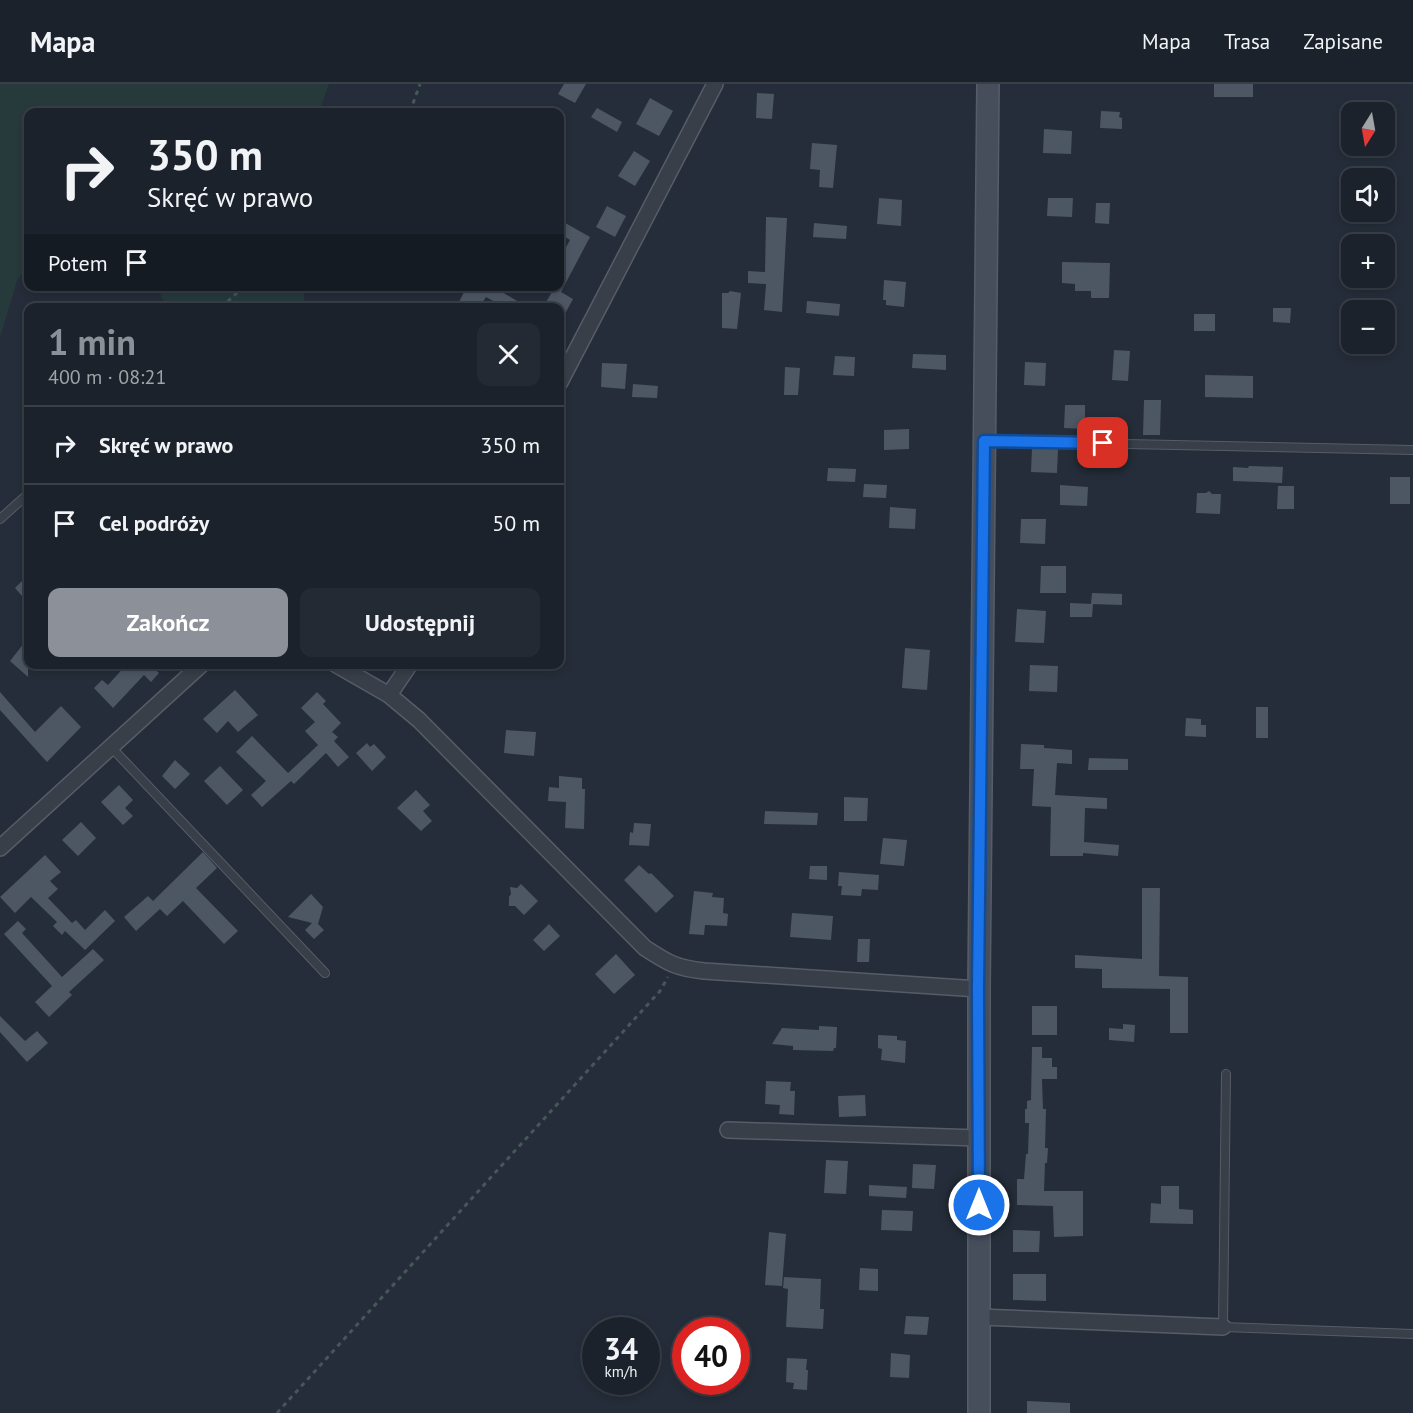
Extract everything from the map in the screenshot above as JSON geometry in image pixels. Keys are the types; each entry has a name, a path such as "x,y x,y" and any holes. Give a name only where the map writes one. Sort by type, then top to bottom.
{"street":[{"path":"564,374 715,84"},
{"path":"979,1413 978,989 988,84"},
{"path":"0,848 197,669"},
{"path":"344,669 389,695 419,720 645,948 674,966 704,971 978,989"},
{"path":"389,695 407,669"},
{"path":"728,1130 979,1138"},
{"path":"979,1317 1223,1327"}],"lane":[{"path":"984,441 1413,450"},
{"path":"0,519 24,498"},
{"path":"111,747 325,973"},
{"path":"1226,1074 1223,1327 1413,1334"}],"path":[{"path":"411,108 420,84"},
{"path":"225,303 239,291"},
{"path":"277,1413 660,991 674,966"}],"shaded area":[{"path":"0,84 329,84 320,108 24,108 24,272 18,278 0,337"},
{"path":"159,291 303,291 305,303 164,303"}],"building":[{"path":"564,84 586,84 575,103 558,94"},
{"path":"1214,84 1253,84 1253,97 1214,97"},
{"path":"757,93 774,94 772,119 756,118"},
{"path":"650,98 673,111 659,136 636,124"},
{"path":"597,108 622,122 617,132 591,117"},
{"path":"1101,111 1120,112 1122,129 1100,128"},
{"path":"1044,129 1072,131 1071,154 1043,153"},
{"path":"812,143 837,145 833,188 819,187 820,170 810,169"},
{"path":"634,151 650,161 635,186 618,176"},
{"path":"879,198 902,200 901,226 877,224"},
{"path":"1048,198 1073,198 1072,217 1047,216"},
{"path":"1096,203 1110,203 1109,224 1095,223"},
{"path":"607,206 626,216 615,237 596,227"},
{"path":"766,217 787,218 782,312 764,310 766,284 748,283 748,271 765,272"},
{"path":"564,222 590,237 564,286 564,251 570,240 564,236"},
{"path":"814,223 847,226 846,239 813,237"},
{"path":"1062,262 1110,263 1109,298 1091,298 1091,291 1075,291 1075,284 1062,283"},
{"path":"884,280 906,282 904,307 886,305 886,300 883,300"},
{"path":"464,291 500,291 521,303 497,303 486,297 482,303 458,303"},
{"path":"552,291 562,291 573,299 564,316 564,303 546,303"},
{"path":"730,291 741,293 737,329 722,328 722,293"},
{"path":"807,301 840,304 839,316 806,313"},
{"path":"1273,308 1291,308 1290,323 1273,322"},
{"path":"1194,314 1215,314 1215,331 1194,331"},
{"path":"1114,350 1130,351 1128,381 1112,380"},
{"path":"913,354 946,355 946,370 912,368"},
{"path":"835,356 855,357 854,376 833,375"},
{"path":"1025,362 1046,363 1045,386 1024,385"},
{"path":"602,363 627,364 625,389 601,387"},
{"path":"785,367 800,368 798,395 784,395"},
{"path":"1205,375 1253,376 1253,398 1205,397"},
{"path":"633,384 658,386 657,398 632,397"},
{"path":"1144,400 1161,400 1160,435 1143,435"},
{"path":"1065,405 1085,405 1085,429 1064,428"},
{"path":"909,429 909,449 884,450 884,430"},
{"path":"1032,448 1058,449 1057,473 1031,472"},
{"path":"1249,466 1283,467 1282,483 1233,481 1233,467 1248,468"},
{"path":"828,468 856,469 855,482 827,481"},
{"path":"1390,477 1410,477 1410,504 1390,504"},
{"path":"864,484 887,485 886,498 863,497"},
{"path":"1060,485 1088,487 1087,506 1060,505"},
{"path":"1278,486 1294,486 1294,509 1277,509"},
{"path":"1209,491 1212,494 1221,494 1220,514 1196,513 1197,493"},
{"path":"890,507 916,509 915,529 889,528"},
{"path":"1021,519 1046,519 1045,544 1020,543"},
{"path":"1041,566 1066,566 1066,593 1040,593"},
{"path":"24,579 24,598 15,588"},
{"path":"1092,593 1122,594 1122,605 1091,604"},
{"path":"1070,603 1093,604 1092,617 1070,617"},
{"path":"1017,609 1046,611 1044,643 1015,642"},
{"path":"24,643 24,669 28,669 28,677 10,661"},
{"path":"905,648 930,650 927,690 902,688"},
{"path":"1030,665 1058,666 1057,692 1029,691"},
{"path":"122,669 154,669 159,673 151,682 144,675 113,708 94,688 102,680 108,685"},
{"path":"235,690 258,715 238,732 228,721 217,733 203,719"},
{"path":"0,692 35,732 61,706 81,727 47,762 0,710"},
{"path":"317,692 326,701 323,704 341,723 332,732 338,737 334,741 349,757 338,767 326,753 294,784 291,781 262,807 251,795 266,781 236,752 252,736 288,773 318,745 305,731 315,722 301,708"},
{"path":"1256,707 1268,707 1268,738 1256,738"},
{"path":"1186,718 1201,719 1201,725 1206,725 1206,737 1185,736"},
{"path":"506,730 536,732 534,756 504,753"},
{"path":"367,743 370,747 374,744 386,757 372,771 356,753"},
{"path":"1021,744 1072,750 1072,764 1057,763 1055,795 1107,798 1107,809 1085,808 1084,842 1119,845 1118,856 1083,853 1083,856 1050,856 1051,807 1032,806 1034,769 1020,769"},
{"path":"1089,758 1128,759 1128,770 1088,770"},
{"path":"175,760 190,774 175,789 162,776"},
{"path":"220,766 243,790 227,805 204,781"},
{"path":"559,776 582,778 582,789 585,789 584,829 565,828 566,802 548,801 549,787 559,788"},
{"path":"119,785 133,800 125,808 133,816 123,825 101,802"},
{"path":"416,790 430,805 423,811 432,821 421,831 397,808"},
{"path":"844,797 868,798 867,821 844,821"},
{"path":"765,811 818,813 817,825 764,824"},
{"path":"81,822 96,838 78,856 62,840"},
{"path":"634,823 651,824 649,846 629,845 630,832 633,833"},
{"path":"883,838 907,840 904,866 880,864"},
{"path":"203,852 217,868 196,888 238,931 224,944 183,901 167,916 160,909 136,931 124,917 148,896 153,901"},
{"path":"45,855 61,872 50,881 58,889 48,898 72,923 76,920 85,930 105,910 115,921 85,950 65,931 62,935 53,926 57,922 31,897 15,913 0,897"},
{"path":"639,865 649,874 651,873 674,896 656,913 624,880"},
{"path":"810,866 827,866 827,880 809,879"},
{"path":"839,872 879,875 878,890 862,889 861,896 841,895 842,886 838,886"},
{"path":"521,884 538,901 524,915 515,906 509,906 510,887 517,888"},
{"path":"1142,888 1160,888 1159,976 1188,977 1188,1033 1170,1033 1170,989 1102,988 1102,969 1075,968 1075,955 1142,959"},
{"path":"694,891 713,893 712,897 724,898 723,913 728,914 727,926 705,925 704,935 689,934"},
{"path":"311,894 323,907 318,924 324,930 314,939 305,930 312,923 288,917"},
{"path":"792,913 833,916 831,940 790,937"},
{"path":"18,921 26,929 22,933 62,977 93,949 104,960 69,992 72,995 49,1017 35,1002 52,986 4,934"},
{"path":"549,924 560,936 544,951 533,940"},
{"path":"858,939 870,939 869,962 857,962"},
{"path":"616,954 635,975 614,994 595,974"},
{"path":"1032,1006 1057,1006 1057,1035 1032,1035"},
{"path":"0,1016 25,1041 37,1031 48,1043 27,1062 0,1032"},
{"path":"1123,1024 1135,1025 1134,1042 1109,1040 1109,1028 1123,1029"},
{"path":"819,1026 837,1027 836,1048 833,1051 793,1050 793,1046 772,1044 782,1028 819,1030"},
{"path":"878,1035 897,1036 897,1040 906,1041 905,1063 881,1060 882,1049 878,1048"},
{"path":"1032,1047 1042,1047 1042,1058 1052,1058 1052,1067 1057,1067 1057,1079 1042,1079 1043,1109 1046,1109 1045,1148 1048,1148 1044,1191 1083,1191 1083,1236 1054,1237 1053,1206 1017,1205 1017,1179 1024,1179 1026,1154 1028,1154 1029,1123 1025,1123 1025,1109 1027,1109 1027,1101 1031,1100"},
{"path":"766,1081 791,1082 790,1091 795,1091 794,1115 779,1114 780,1105 765,1104"},
{"path":"865,1095 866,1116 839,1117 838,1096"},
{"path":"826,1160 848,1161 846,1194 824,1193"},
{"path":"913,1164 936,1165 934,1189 912,1188"},
{"path":"869,1185 907,1187 906,1198 869,1196"},
{"path":"1161,1186 1179,1186 1179,1209 1193,1210 1193,1224 1150,1223 1151,1203 1161,1204"},
{"path":"882,1210 913,1211 912,1231 881,1230"},
{"path":"1013,1230 1040,1231 1039,1252 1013,1252"},
{"path":"769,1232 786,1234 782,1286 765,1285"},
{"path":"860,1268 878,1269 878,1291 859,1290"},
{"path":"1013,1274 1046,1274 1046,1301 1013,1300"},
{"path":"784,1277 821,1279 820,1309 824,1309 823,1329 786,1327 788,1289 783,1288"},
{"path":"906,1316 929,1317 927,1335 904,1334"},
{"path":"891,1353 910,1355 909,1378 890,1377"},
{"path":"787,1358 807,1359 807,1390 793,1389 794,1383 786,1382"},
{"path":"1027,1401 1070,1403 1070,1413 1027,1413"}],"route":[{"path":"979,1205 978,989 984,441 1103,443"}]}
